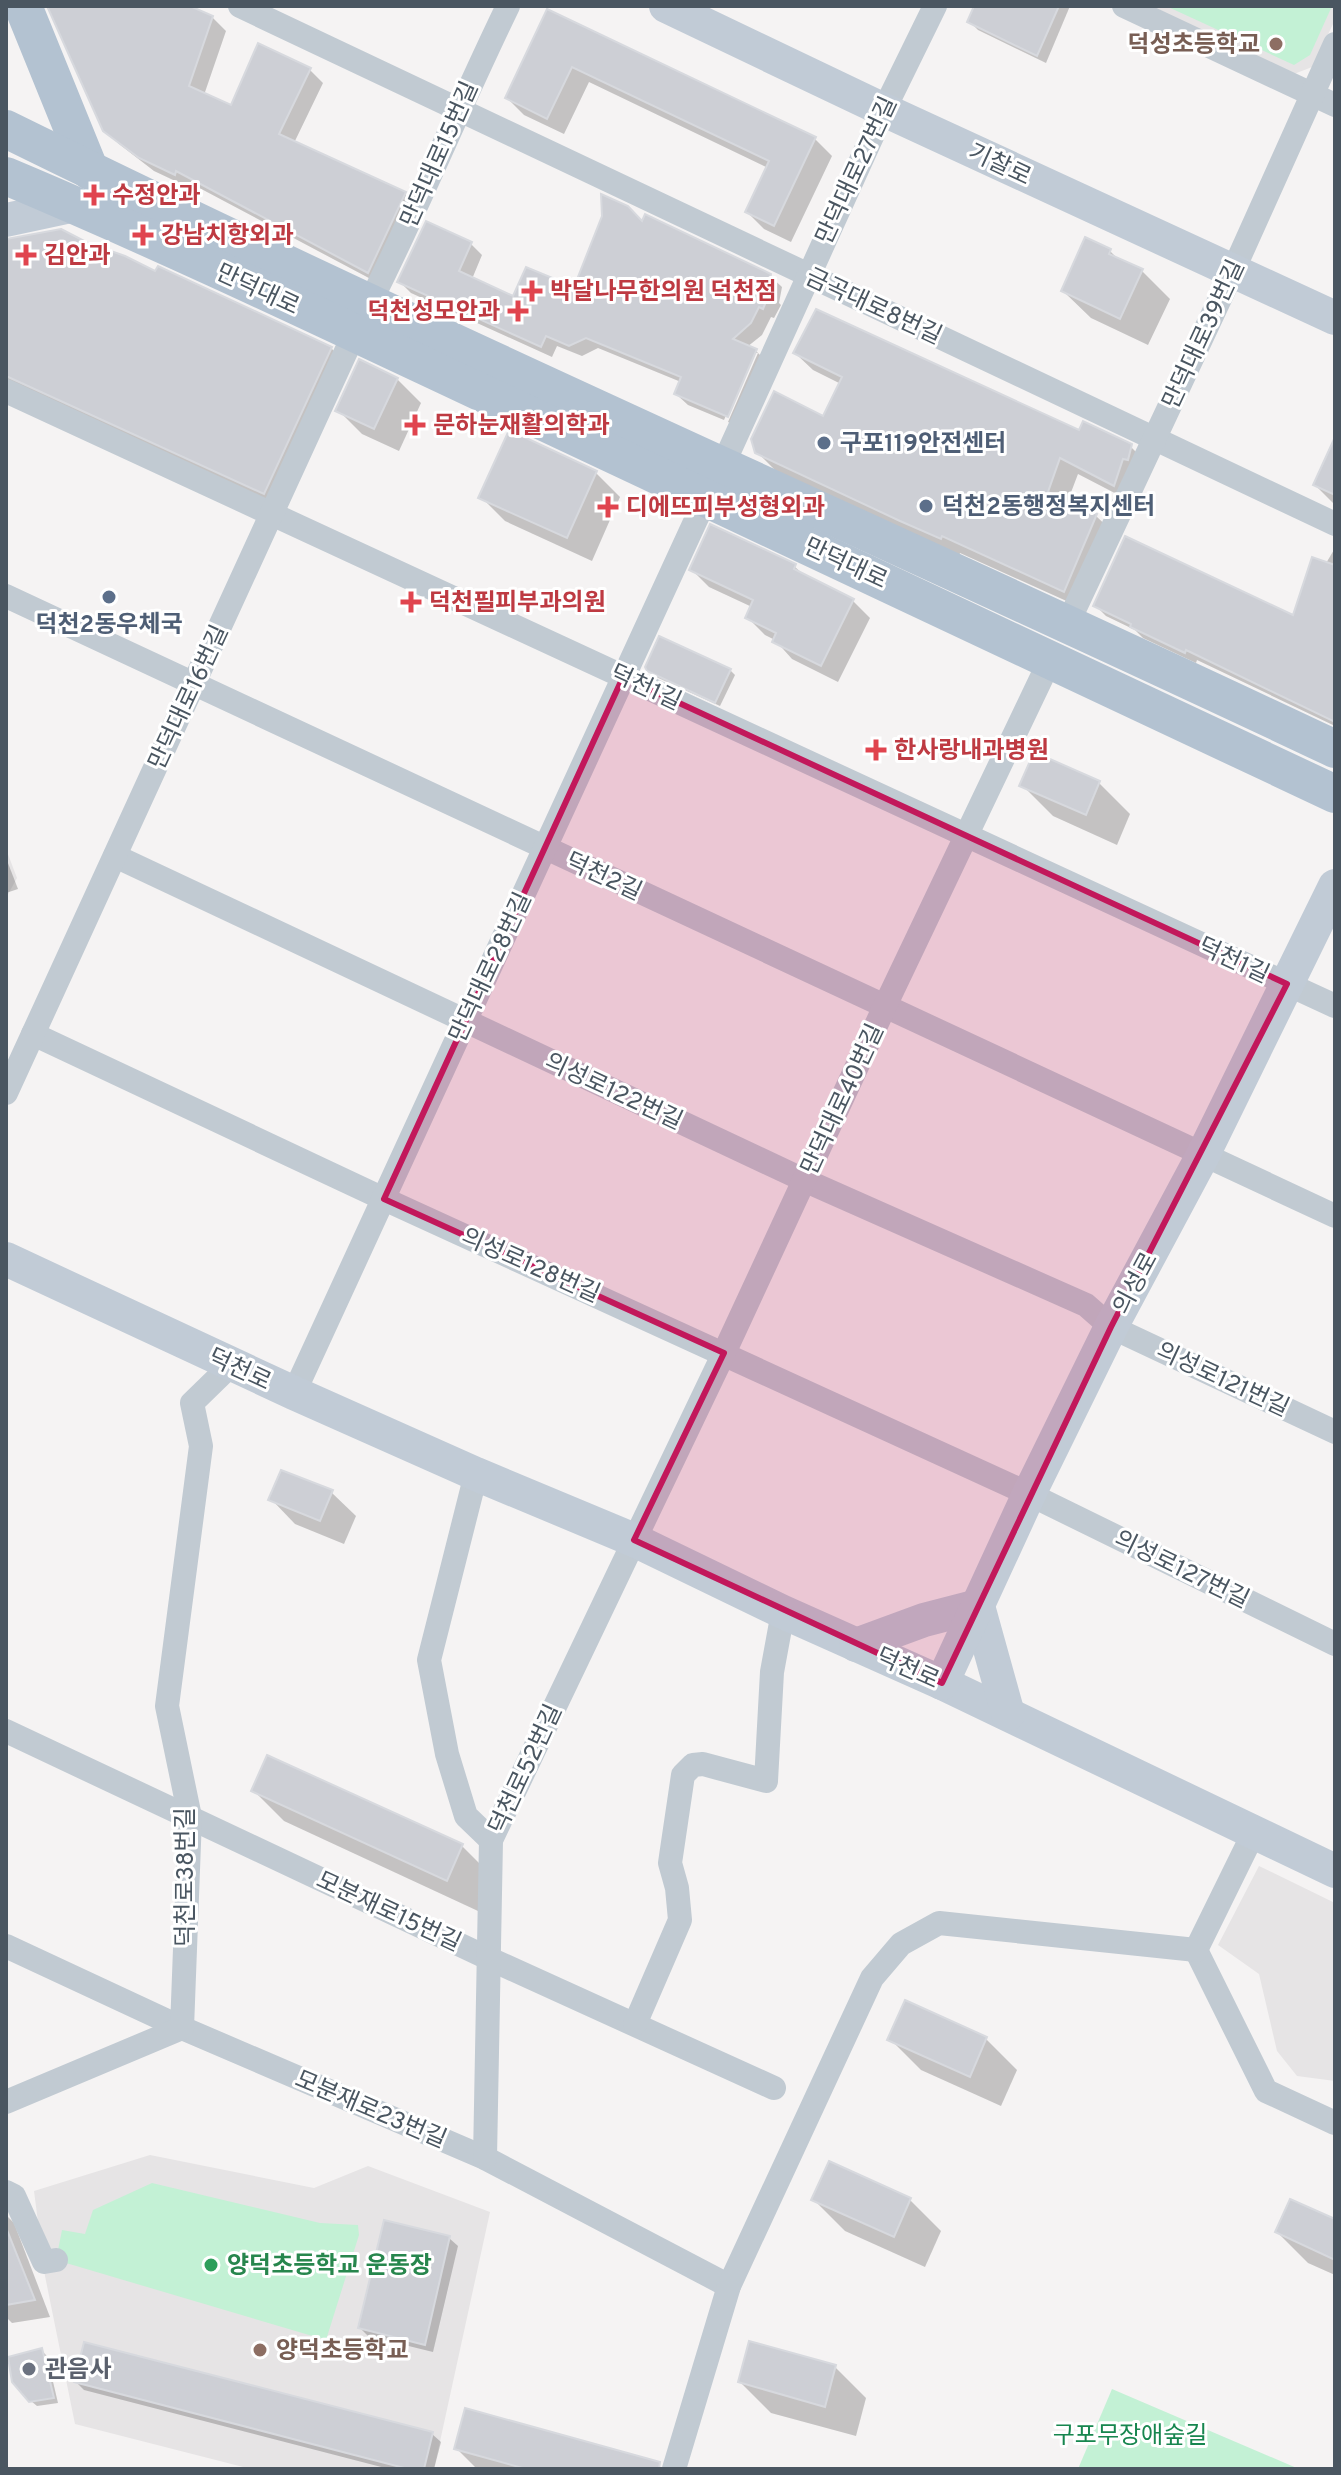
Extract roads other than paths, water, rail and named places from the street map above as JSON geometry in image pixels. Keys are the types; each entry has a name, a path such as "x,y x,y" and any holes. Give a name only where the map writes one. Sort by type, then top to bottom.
{"main road":[{"path":"23,6 90,171"},
{"name":"기찰로","path":"666,6 1335,318"},
{"path":"6,129 363,318"},
{"name":"만덕대로","path":"6,176 363,318 714,483 1051,658 1335,794"},
{"path":"6,220 76,205"},
{"name":"만덕대로","path":"714,483 1068,623 1335,749"},
{"name":"의성로","path":"942,1683 1029,1494 1111,1327 1203,1155 1335,886"},
{"name":"덕천로","path":"6,1259 231,1365 634,1540 1335,1871"},
{"path":"856,1645 924,1620 978,1606 1008,1714"}],"street":[{"name":"금곡대로8번길","path":"240,6 1335,524"},
{"name":"만덕대로15번길","path":"363,318 508,6"},
{"name":"만덕대로27번길","path":"714,483 884,110 935,6"},
{"path":"1124,6 1335,105"},
{"name":"만덕대로39번길","path":"1068,623 1233,271 1335,44"},
{"name":"만덕대로16번길","path":"6,1093 363,318"},
{"name":"덕천1길","path":"6,391 1335,1006"},
{"name":"만덕대로28번길","path":"294,1393 714,483"},
{"name":"덕천2길","path":"6,596 1335,1216"},
{"name":"만덕대로40번길","path":"634,1540 1051,658"},
{"name":"의성로122번길","path":"115,856 804,1180 1086,1305 1111,1327"},
{"name":"의성로128번길","path":"33,1034 384,1199 1029,1494"},
{"name":"의성로121번길","path":"1111,1327 1335,1432"},
{"name":"덕천로38번길","path":"182,2028 190,1817 167,1706 201,1446 192,1403 231,1365"},
{"path":"476,1474 429,1660 447,1754 466,1816 491,1840"},
{"name":"의성로127번길","path":"1029,1494 1335,1644"},
{"name":"덕천로52번길","path":"485,2158 491,1840 634,1540"},
{"path":"635,2024 680,1920 677,1888 670,1863 683,1775 693,1765 703,1764 766,1781 772,1672 783,1612"},
{"name":"모분재로15번길","path":"6,1731 490,1959 774,2088"},
{"path":"1196,1950 1254,1832"},
{"path":"674,2469 729,2286 872,1978 901,1944 939,1923 1196,1950"},
{"name":"모분재로23번길","path":"6,1946 182,2028 485,2158 729,2286"},
{"path":"1196,1950 1266,2091 1335,2123"},
{"path":"6,2102 182,2028"},
{"path":"10,2194 44,2262 56,2260"}],"place":[{"name":"덕성초등학교","path":"1276,44"},
{"name":"수정안과","path":"94,195"},
{"name":"강남치항외과","path":"143,235"},
{"name":"김안과","path":"26,255"},
{"name":"박달나무한의원 덕천점","path":"532,291"},
{"name":"덕천성모안과","path":"518,311"},
{"name":"문하눈재활의학과","path":"415,425"},
{"name":"구포119안전센터","path":"824,443"},
{"name":"덕천2동행정복지센터","path":"926,506"},
{"name":"디에뜨피부성형외과","path":"608,507"},
{"name":"덕천2동우체국","path":"109,597"},
{"name":"덕천필피부과의원","path":"411,602"},
{"name":"한사랑내과병원","path":"876,750"},
{"name":"양덕초등학교 운동장","path":"211,2265"},
{"name":"양덕초등학교","path":"260,2350"},
{"name":"관음사","path":"29,2369"}],"park label":[{"name":"구포무장애숲길","path":"1130,2435"}]}
